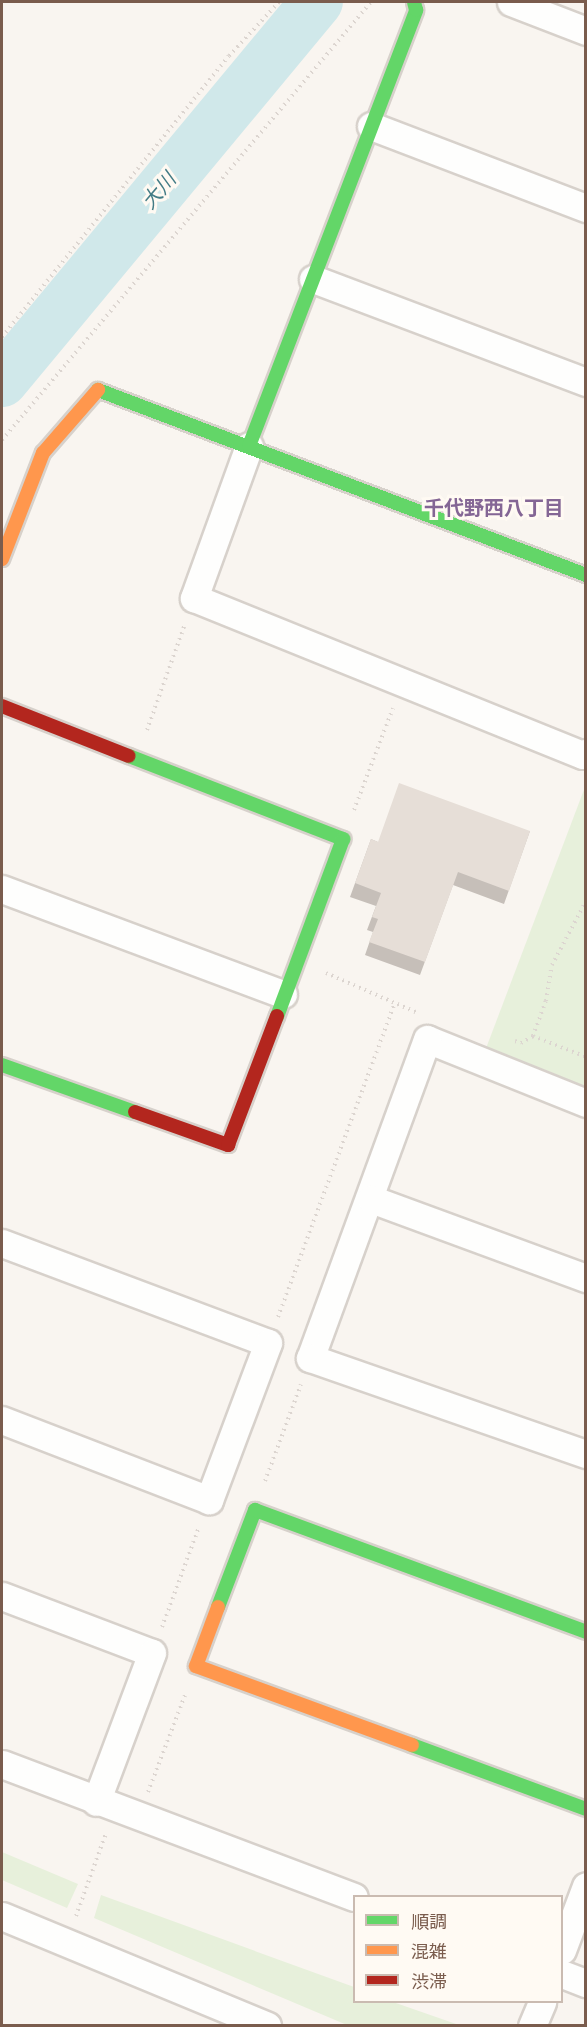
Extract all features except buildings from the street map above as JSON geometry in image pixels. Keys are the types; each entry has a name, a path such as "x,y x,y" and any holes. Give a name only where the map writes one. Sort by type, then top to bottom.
{"street":[{"path":"414,2 416,10 249,446 194,598 403,683 585,753"},
{"path":"511,2 585,31"},
{"path":"371,126 585,208"},
{"path":"313,279 585,382"},
{"path":"2,559 43,453 98,388 585,575"},
{"path":"2,706 343,839 228,1145 2,1065"},
{"path":"2,890 283,994"},
{"path":"585,1103 427,1039 371,1199 310,1358 585,1454"},
{"path":"371,1199 585,1278"},
{"path":"2,1242 268,1343 209,1500 2,1420"},
{"path":"585,1632 255,1510 196,1666 585,1809"},
{"path":"2,1596 152,1653 117,1810"},
{"path":"2,1764 117,1810 353,1897"},
{"path":"563,1945 585,1886"},
{"path":"2,1916 267,2025"},
{"path":"563,1975 585,1983"},
{"path":"532,2025 541,2003"}],"path":[{"path":"2,337 229,56 279,2"},
{"path":"2,440 371,2"},
{"path":"137,759 194,598"},
{"path":"343,839 403,683"},
{"path":"510,1040 521,1043 533,1036 546,1001 552,965 585,901"},
{"path":"298,961 420,1014"},
{"path":"268,1343 395,1003"},
{"path":"533,1036 585,1056"},
{"path":"255,1510 310,1358"},
{"path":"152,1653 209,1500"},
{"path":"66,1942 117,1810 196,1666"}],"green space":[{"path":"585,787 585,1091 485,1051"},
{"path":"2,1852 78,1884 67,1908 2,1880"},
{"path":"101,1895 353,1987 353,2003 396,2003 459,2025 347,2025 94,1918"}],"waterway":[{"name":"大川","path":"2,381 317,2"}],"traffic: fast":[{"path":"249,446 416,10 414,2"},
{"path":"98,390 586,575"},
{"path":"129,756 343,839 277,1016"},
{"path":"2,1065 135,1112"},
{"path":"218,1607 255,1510 586,1632"},
{"path":"412,1745 586,1809"}],"traffic: slow":[{"path":"2,559 43,453 98,390"},
{"path":"218,1607 196,1666 412,1745"}],"traffic: jam":[{"path":"2,706 129,756"},
{"path":"135,1112 228,1145 277,1016"}],"district":[{"name":"千代野西八丁目","path":"494,508"}]}
